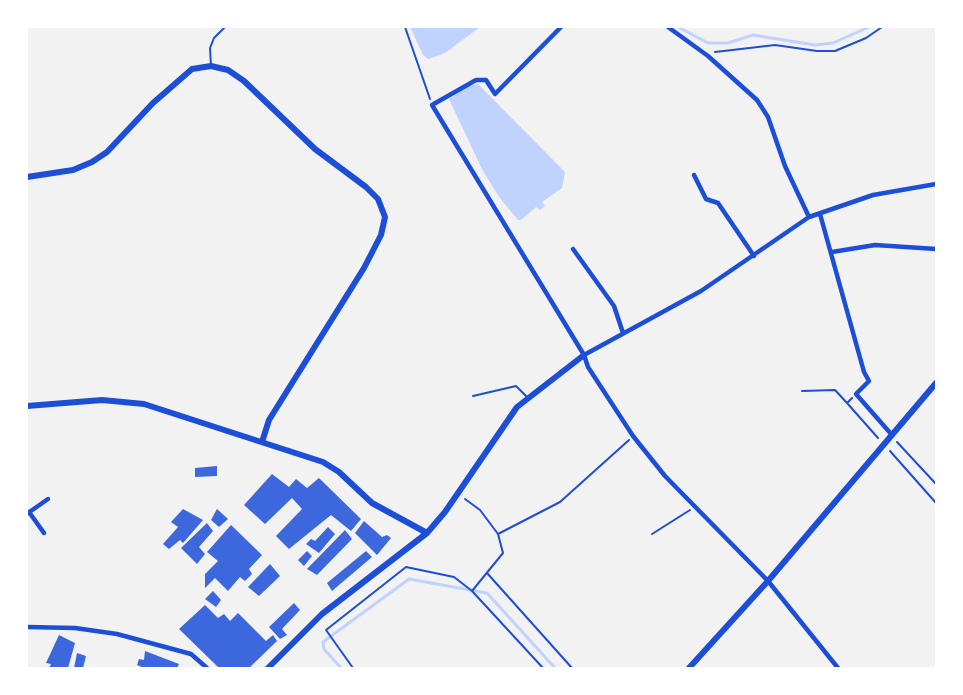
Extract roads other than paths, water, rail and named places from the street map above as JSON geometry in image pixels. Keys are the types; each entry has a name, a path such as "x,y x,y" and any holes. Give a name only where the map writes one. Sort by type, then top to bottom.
{"street":[{"path":"561,27 495,94 486,80 476,80 432,105 584,355 588,367 633,436 696,507 768,581 838,668"},
{"path":"668,27 708,56 757,100 768,117 785,166 809,218"},
{"path":"27,177 73,170 92,162 107,152 153,103 192,69 211,66 228,70 244,81 315,149 366,187 378,199 385,217 381,235 364,268 269,420 262,442"},
{"path":"694,175 706,198 718,203 754,256"},
{"path":"268,668 322,614 427,533 458,494 517,407 584,355 701,291 809,218 873,195 936,184"},
{"path":"820,214 864,372 869,381 856,394 892,435"},
{"path":"832,252 875,245 936,249"},
{"path":"573,249 614,306 623,333"},
{"path":"688,668 768,581 936,383"},
{"path":"27,406 102,400 124,400 144,404 323,462 339,472 372,503 427,533"},
{"path":"44,533 28,513 48,499"},
{"path":"27,627 75,628 117,634 191,654 207,668"}],"lane":[{"path":"211,66 210,48 214,38 225,27"},
{"path":"473,396 516,386 528,398"}],"water":[{"path":"410,27 480,27 445,53 428,59 423,55"},
{"path":"478,84 565,172 562,188 542,202 545,206 540,210 536,207 521,220 518,220 499,197 482,169 449,99 468,86"}],"waterway":[{"path":"678,27 708,43 728,43 753,35 815,45 833,43 869,27"},
{"path":"341,668 324,649 323,642 409,579 487,593 555,668"}]}
